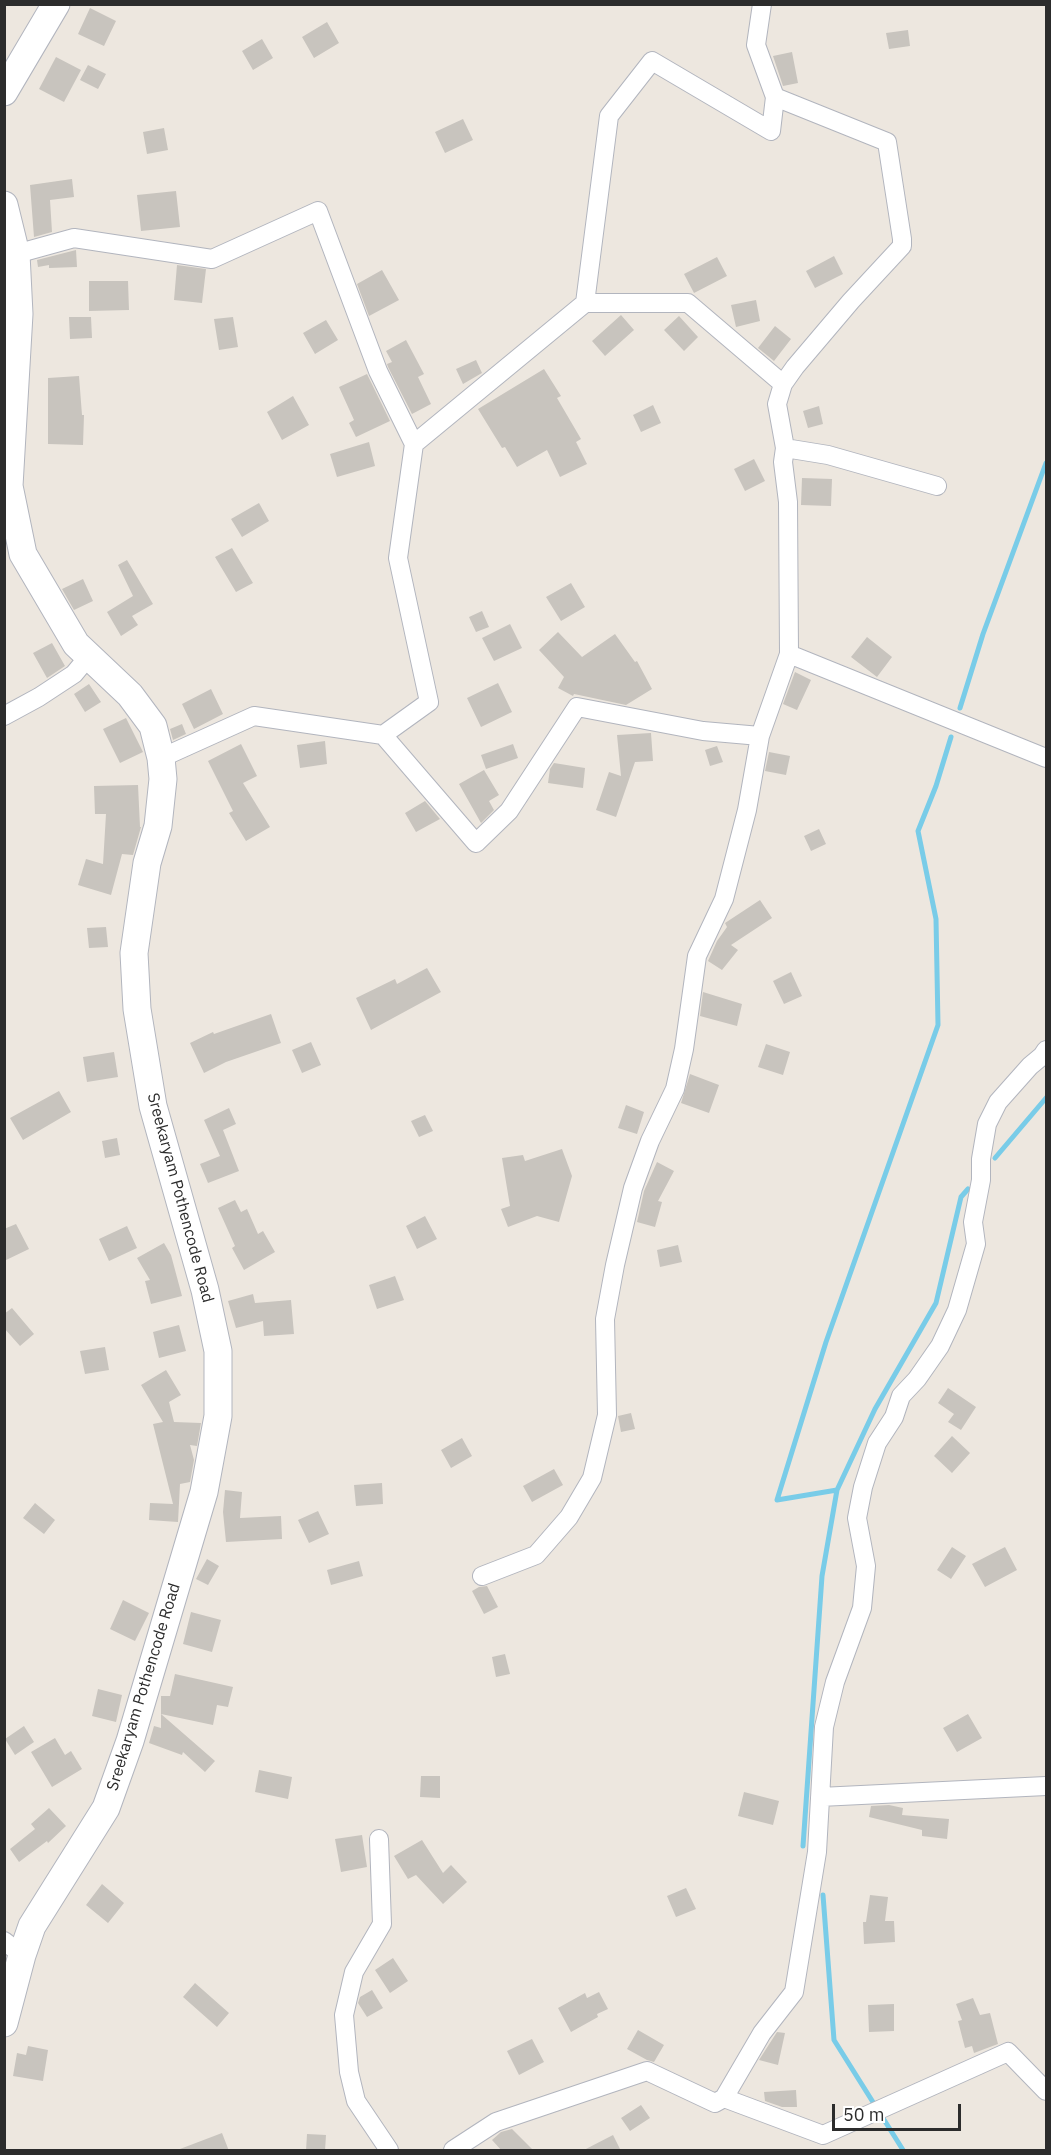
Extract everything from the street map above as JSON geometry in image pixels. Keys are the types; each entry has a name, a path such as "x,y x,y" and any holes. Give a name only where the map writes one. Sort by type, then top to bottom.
{"main road":[{"path":"4,92 56,4"},
{"name":"Sreekaryam Pothencode Road","path":"4,205 16,254 19,314 9,486 23,554 76,644 130,695 153,726 161,758 163,779 158,826 147,863 134,953 137,1009 153,1106 205,1290 218,1351 218,1416 204,1492 130,1741 106,1808 32,1926 13,1948 4,2024"}],"street":[{"path":"585,303 609,116 652,61 771,130 775,97 756,45 762,4"},
{"path":"482,1576 536,1555 569,1517 592,1478 608,1415 605,1319 633,1188 650,1142 675,1089 684,1050 697,956 724,899 747,810 760,736 789,654 788,502 783,462 785,448 777,404 783,384 795,367 902,246 886,142 775,97"},
{"path":"16,254 74,238 212,259 318,211 378,370 414,444 398,558 429,702 383,735"},
{"path":"414,444 585,303 688,303 783,384"},
{"path":"785,448 828,455 937,486"},
{"path":"789,654 1047,758"},
{"path":"4,716 74,674 89,656"},
{"path":"161,758 255,716 383,735 476,843 508,811 577,707 703,731 760,736"},
{"path":"453,2151 496,2122 647,2071 715,2103 724,2098 762,2033 794,1992 817,1852 824,1727 835,1682 862,1608 866,1566 857,1518 871,1460 877,1443 894,1417 902,1396 918,1379 940,1346 957,1310 976,1244 973,1222 980,1189 981,1159 987,1124 998,1102 1029,1066 1047,1050"},
{"path":"820,1797 1047,1786"},
{"path":"379,1839 382,1924 354,1972 344,2015 349,2072 356,2101 389,2151"},
{"path":"724,2098 823,2135 1008,2052 1047,2091"}],"building":[{"path":"90,8 116,21 104,46 78,34"},
{"path":"327,22 339,43 314,58 302,37"},
{"path":"908,30 910,46 889,49 886,33"},
{"path":"262,39 273,58 253,70 242,51"},
{"path":"792,52 798,83 783,86 773,56"},
{"path":"56,57 81,70 64,102 39,89"},
{"path":"88,65 106,74 98,89 80,80"},
{"path":"463,119 473,140 445,153 435,132"},
{"path":"164,128 168,150 147,154 143,132"},
{"path":"72,179 74,197 50,200 52,232 34,237 30,185"},
{"path":"176,191 180,227 141,231 137,195"},
{"path":"76,250 77,267 49,268 49,265 38,267 37,260"},
{"path":"834,256 843,274 815,288 806,271"},
{"path":"717,257 727,276 694,293 684,274"},
{"path":"177,265 206,269 202,303 174,300"},
{"path":"382,270 399,300 369,316 357,284"},
{"path":"89,281 128,281 129,310 89,311"},
{"path":"756,300 760,321 736,327 731,305"},
{"path":"621,315 634,330 605,356 592,341"},
{"path":"679,316 698,337 684,351 664,330"},
{"path":"69,317 91,317 92,338 70,339"},
{"path":"233,317 238,347 219,350 214,319"},
{"path":"326,320 338,340 315,354 303,333"},
{"path":"775,326 791,339 774,361 758,348"},
{"path":"406,340 424,374 418,377 431,404 412,414 387,364 392,362 386,351"},
{"path":"476,360 482,373 463,384 456,369"},
{"path":"544,369 561,396 557,398 581,439 576,442 587,464 560,477 547,450 517,467 505,447 502,448 478,409"},
{"path":"367,374 390,421 356,437 349,423 354,420 339,387"},
{"path":"79,376 82,415 84,415 83,445 48,444 48,378"},
{"path":"293,396 309,425 282,440 267,412"},
{"path":"653,405 661,423 641,432 633,415"},
{"path":"819,406 823,424 808,428 803,411"},
{"path":"369,442 375,466 337,477 330,454"},
{"path":"754,459 765,481 745,491 734,469"},
{"path":"802,478 832,479 831,506 801,505"},
{"path":"259,503 269,521 242,537 231,519"},
{"path":"232,548 253,583 236,592 215,557"},
{"path":"127,560 153,604 132,616 138,625 121,636 107,612 133,596 118,565"},
{"path":"83,579 93,601 74,610 62,589"},
{"path":"571,583 585,607 561,621 546,597"},
{"path":"482,611 489,627 476,632 469,617"},
{"path":"510,624 522,648 494,661 482,638"},
{"path":"558,632 582,657 615,634 635,662 637,661 652,689 626,705 574,694 573,696 558,688 564,677 539,650"},
{"path":"867,637 892,657 877,677 851,657"},
{"path":"52,643 65,666 47,678 33,653"},
{"path":"795,672 811,680 797,710 783,704"},
{"path":"498,683 512,712 481,727 467,698"},
{"path":"89,684 101,702 85,712 74,694"},
{"path":"211,689 223,714 194,729 182,704"},
{"path":"126,718 143,752 120,763 103,729"},
{"path":"182,724 186,734 173,740 170,729"},
{"path":"651,733 653,761 635,762 616,817 596,810 609,772 621,776 617,735"},
{"path":"325,741 327,764 300,768 297,745"},
{"path":"241,744 257,776 243,783 270,827 246,841 229,813 233,811 208,761"},
{"path":"513,744 518,758 486,769 481,755"},
{"path":"717,746 723,762 710,766 705,750"},
{"path":"769,752 790,756 786,775 765,771"},
{"path":"554,763 585,768 583,788 548,783 550,769"},
{"path":"484,770 499,795 489,801 494,810 481,823 459,784"},
{"path":"138,785 141,827 133,855 122,854 111,895 78,885 86,859 103,864 106,814 95,814 94,786"},
{"path":"425,801 440,819 416,832 405,813"},
{"path":"819,829 826,844 811,851 804,836"},
{"path":"760,900 772,918 731,945 738,950 722,970 708,961 717,941 727,927 725,923"},
{"path":"106,927 108,947 89,948 87,928"},
{"path":"427,968 441,992 371,1030 356,998 395,979 397,984"},
{"path":"791,972 802,996 784,1004 773,981"},
{"path":"703,992 742,1004 737,1026 700,1016"},
{"path":"271,1014 281,1043 226,1062 204,1073 190,1043 213,1032 214,1034"},
{"path":"311,1042 321,1065 302,1073 292,1050"},
{"path":"766,1044 790,1052 783,1075 758,1067"},
{"path":"114,1052 118,1077 87,1082 83,1057"},
{"path":"690,1074 719,1085 709,1113 681,1103"},
{"path":"59,1091 71,1112 23,1140 10,1118"},
{"path":"626,1105 644,1112 637,1134 618,1128"},
{"path":"229,1108 236,1124 223,1130 239,1171 208,1183 200,1164 220,1156 204,1120"},
{"path":"425,1115 433,1131 419,1137 411,1121"},
{"path":"117,1138 120,1155 105,1158 102,1141"},
{"path":"562,1149 572,1176 559,1222 537,1216 508,1227 501,1209 510,1206 502,1158 523,1155 525,1161"},
{"path":"657,1162 674,1171 658,1201 662,1202 655,1227 637,1222 644,1191"},
{"path":"235,1200 241,1212 247,1209 258,1234 263,1231 275,1252 244,1270 232,1248 235,1246 218,1208"},
{"path":"425,1216 437,1239 417,1249 406,1226"},
{"path":"16,1224 29,1249 4,1261 4,1229"},
{"path":"127,1226 137,1248 109,1261 99,1239"},
{"path":"164,1243 171,1255 182,1296 151,1304 145,1281 150,1280 137,1258"},
{"path":"678,1245 682,1262 660,1267 657,1250"},
{"path":"395,1276 404,1300 377,1309 369,1285"},
{"path":"253,1294 255,1303 291,1300 294,1334 264,1336 263,1321 236,1328 228,1301"},
{"path":"12,1308 34,1334 20,1346 4,1328 4,1314"},
{"path":"179,1325 186,1351 159,1358 153,1332"},
{"path":"105,1347 109,1370 85,1374 80,1351"},
{"path":"166,1370 181,1395 169,1402 174,1422 201,1423 197,1446 190,1445 194,1460 190,1482 180,1484 178,1522 149,1520 150,1503 173,1504 153,1424 163,1422 141,1385"},
{"path":"948,1388 976,1407 961,1430 948,1422 954,1414 938,1403"},
{"path":"631,1413 635,1429 621,1432 618,1416"},
{"path":"952,1436 970,1453 952,1473 934,1456"},
{"path":"462,1438 472,1456 451,1468 441,1450"},
{"path":"554,1469 563,1485 532,1502 523,1486"},
{"path":"382,1483 383,1504 356,1506 354,1485"},
{"path":"225,1490 242,1492 240,1518 281,1516 282,1539 226,1542 223,1512"},
{"path":"35,1503 55,1520 44,1534 23,1518"},
{"path":"318,1511 329,1534 309,1543 298,1520"},
{"path":"952,1547 966,1556 951,1579 937,1570"},
{"path":"1005,1547 1017,1570 985,1587 972,1564"},
{"path":"207,1559 219,1566 208,1585 196,1579"},
{"path":"359,1561 363,1576 331,1585 327,1570"},
{"path":"487,1586 498,1607 484,1614 472,1591"},
{"path":"123,1600 149,1613 135,1641 110,1629"},
{"path":"191,1612 221,1620 212,1652 183,1644"},
{"path":"505,1654 510,1674 496,1677 492,1657"},
{"path":"175,1674 233,1687 228,1707 217,1705 213,1725 161,1714 161,1696 170,1696"},
{"path":"98,1689 122,1695 116,1722 92,1716"},
{"path":"161,1714 215,1761 205,1772 183,1752 182,1755 149,1743 154,1726 161,1728"},
{"path":"968,1714 982,1738 957,1752 943,1728"},
{"path":"24,1726 34,1742 15,1755 5,1739"},
{"path":"55,1738 65,1755 71,1751 82,1769 52,1787 31,1752"},
{"path":"259,1770 292,1777 288,1799 255,1792"},
{"path":"421,1776 440,1776 440,1798 420,1797"},
{"path":"744,1792 779,1801 773,1825 738,1816"},
{"path":"889,1805 903,1808 902,1815 949,1819 947,1839 922,1836 922,1830 869,1817 871,1806"},
{"path":"49,1808 66,1826 48,1843 47,1841 19,1862 10,1849 35,1829 31,1824"},
{"path":"362,1835 367,1867 341,1872 335,1839"},
{"path":"422,1840 443,1873 451,1865 467,1882 443,1904 416,1875 408,1879 394,1856"},
{"path":"102,1884 124,1903 108,1923 86,1905"},
{"path":"686,1888 696,1909 676,1917 667,1896"},
{"path":"870,1895 888,1897 885,1921 894,1921 895,1942 864,1944 863,1922 866,1922"},
{"path":"393,1958 408,1981 390,1993 375,1970"},
{"path":"195,1983 229,2013 217,2027 183,1997"},
{"path":"372,1990 383,2008 367,2017 358,2003 360,1997"},
{"path":"599,1992 608,2009 571,2032 558,2008 585,1993 587,1998"},
{"path":"973,1998 980,2015 990,2013 998,2044 974,2053 972,2046 965,2048 958,2021 962,2020 956,2004"},
{"path":"894,2004 894,2031 869,2032 868,2005"},
{"path":"638,2030 664,2045 654,2062 627,2049"},
{"path":"777,2032 785,2033 778,2065 759,2060"},
{"path":"532,2039 544,2062 519,2075 507,2051"},
{"path":"28,2046 48,2050 43,2081 13,2076 17,2053 26,2055"},
{"path":"796,2090 797,2107 782,2107 765,2101 764,2092"},
{"path":"641,2105 650,2118 630,2131 621,2118"},
{"path":"512,2129 534,2151 502,2151 492,2140 501,2132"},
{"path":"222,2133 229,2151 180,2151 180,2149"},
{"path":"307,2134 326,2135 325,2151 306,2151"},
{"path":"613,2135 621,2151 582,2151"}],"waterway":[{"path":"960,708 983,634 1046,463"},
{"path":"803,1846 822,1576 837,1490 777,1500 826,1342 938,1025 936,919 918,831 936,786 951,737"},
{"path":"995,1158 1046,1098"},
{"path":"837,1490 875,1409 936,1303 961,1197 968,1189"},
{"path":"823,1895 834,2040 903,2150"}]}
